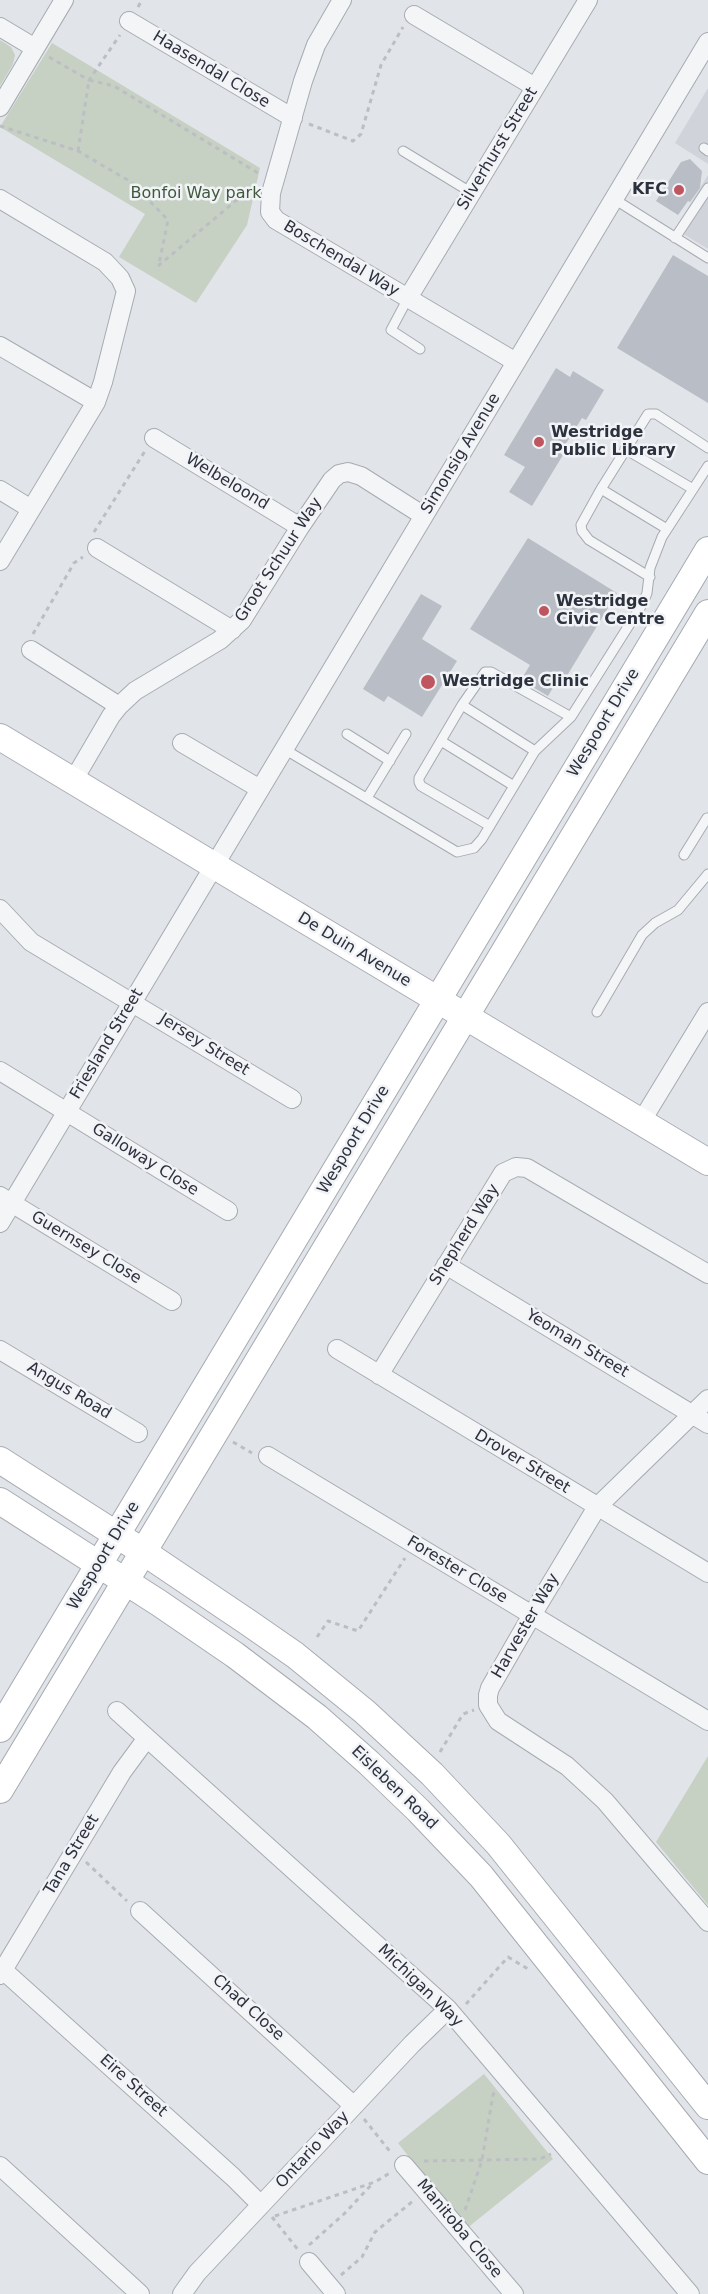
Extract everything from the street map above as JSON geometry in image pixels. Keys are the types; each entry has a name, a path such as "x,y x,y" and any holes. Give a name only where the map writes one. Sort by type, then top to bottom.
{"main road":[{"name":"Wespoort Drive","path":"0,1729 708,550"},
{"name":"Wespoort Drive","path":"0,1790 708,613"},
{"name":"De Duin Avenue","path":"0,737 708,1162"},
{"name":"Eisleben Road","path":"0,1460 142,1551 295,1655 365,1712 439,1781 523,1873 708,2106"},
{"name":"Eisleben Road","path":"0,1501 125,1580 266,1677 369,1763 481,1876 708,2161"}],"street":[{"path":"0,107 64,0"},
{"name":"Silverhurst Street","path":"408,298 588,0"},
{"name":"Boschendal Way","path":"339,1 316,45 271,193 269,208 276,220 516,362"},
{"path":"414,15 535,87"},
{"name":"Haasendal Close","path":"129,21 293,118"},
{"path":"0,27 35,48"},
{"name":"Simonsig Avenue","path":"214,866 708,42"},
{"path":"0,199 105,262 120,278 126,291 96,402 0,561"},
{"path":"0,346 96,402"},
{"name":"Welbeloond","path":"154,438 300,526"},
{"name":"Groot Schuur Way","path":"73,781 119,706 135,691 220,640 232,630 256,600 300,526 332,480 339,474 348,472 361,476 424,516"},
{"path":"0,490 31,509"},
{"path":"97,548 232,630"},
{"path":"31,650 119,706"},
{"path":"182,743 260,789"},
{"name":"Friesland Street","path":"0,1223 6,1199 66,1111 214,866"},
{"name":"Jersey Street","path":"0,909 31,942 133,1001 292,1099"},
{"path":"641,1122 708,1012"},
{"name":"Galloway Close","path":"0,1071 228,1211"},
{"name":"Shepherd Way","path":"379,1375 503,1173 516,1167 527,1168 708,1274"},
{"name":"Guernsey Close","path":"6,1199 172,1301"},
{"name":"Yeoman Street","path":"447,1265 700,1419"},
{"name":"Drover Street","path":"337,1348 708,1573"},
{"name":"Angus Road","path":"0,1350 138,1433"},
{"name":"Harvester Way","path":"488,1705 490,1688 597,1507 700,1419 708,1399"},
{"name":"Forester Close","path":"264,1457 414,1544 708,1721"},
{"path":"488,1705 498,1721 567,1766 584,1780 605,1801 708,1922"},
{"name":"Michigan Way","path":"117,1711 451,2012 690,2294"},
{"name":"Tana Street","path":"2,1972 122,1772 147,1738"},
{"name":"Chad Close","path":"140,1911 354,2106"},
{"name":"Eire Street","path":"2,1972 233,2177 266,2211"},
{"name":"Ontario Way","path":"182,2294 197,2273 266,2211 354,2106 451,2012"},
{"name":"Manitoba Close","path":"404,2165 514,2294"},
{"path":"0,2166 140,2294"},
{"path":"305,2257 333,2290"}],"lane":[{"path":"403,151 472,193"},
{"path":"675,238 708,188"},
{"path":"614,200 708,258"},
{"path":"408,298 391,330 420,349"},
{"path":"650,577 589,540 582,531 581,525 644,418 652,413 708,448"},
{"path":"625,449 693,489"},
{"path":"284,749 457,852 474,848 482,839 535,751 571,717 643,603 653,558 667,529 708,466"},
{"path":"601,489 667,529"},
{"path":"490,826 420,783 419,778 462,705 485,672 491,672 571,717"},
{"path":"462,705 535,751"},
{"path":"347,734 390,761"},
{"path":"367,798 406,734"},
{"path":"441,741 514,786"},
{"path":"684,855 708,818"},
{"path":"597,1012 642,935 655,923 678,910 708,874"}],"path":[{"path":"293,118 353,141 361,134 381,65 407,20 414,15"},
{"path":"78,151 89,80 129,21"},
{"path":"0,126 78,151 131,182 168,220 158,266 238,199 271,193 257,171 114,86 89,80 35,48"},
{"path":"31,650 31,637 74,563 97,548 93,533 154,438"},
{"path":"233,1442 264,1457"},
{"path":"317,1637 328,1621 358,1631 414,1544"},
{"path":"437,1756 463,1714 488,1705"},
{"path":"74,1851 140,1911"},
{"path":"451,2012 508,1958 538,1975 551,1964"},
{"path":"456,2225 463,2217 482,2160 493,2095 503,2074"},
{"path":"354,2106 395,2158 404,2165"},
{"path":"375,2182 305,2257 266,2211 375,2182 404,2165 426,2160 540,2159 565,2146"},
{"path":"333,2290 362,2257 375,2232 426,2191"}],"shaded area":[{"path":"708,88 708,164 675,143"},
{"path":"708,175 708,249 675,229"}],"green space":[{"path":"0,40 11,47 15,55 13,64 0,86"},
{"name":"Bonfoi Way park","path":"52,43 260,168 247,225 196,303 119,257 145,214 0,127"},
{"path":"708,1756 708,1905 656,1842"},
{"path":"484,2074 553,2159 466,2229 398,2143"}],"building":[{"name":"KFC","path":"690,159 702,171 700,188 678,215 656,201 681,162"},
{"path":"673,255 708,276 708,403 617,348"},
{"name":"Westridge Public Library","path":"556,368 570,377 573,371 604,390 586,420 582,418 560,453 563,455 532,506 509,492 525,467 504,455"},
{"name":"Westridge Civic Centre","path":"528,538 617,593 562,684 557,681 548,696 521,680 530,665 470,629"},
{"path":"421,594 442,606 422,639 457,661 422,717 388,696 384,702 363,689"}],"place":[{"name":"KFC","path":"679,190"},
{"name":"Westridge Public Library","path":"539,442"},
{"name":"Westridge Civic Centre","path":"544,611"},
{"name":"Westridge Clinic","path":"428,682"}]}
